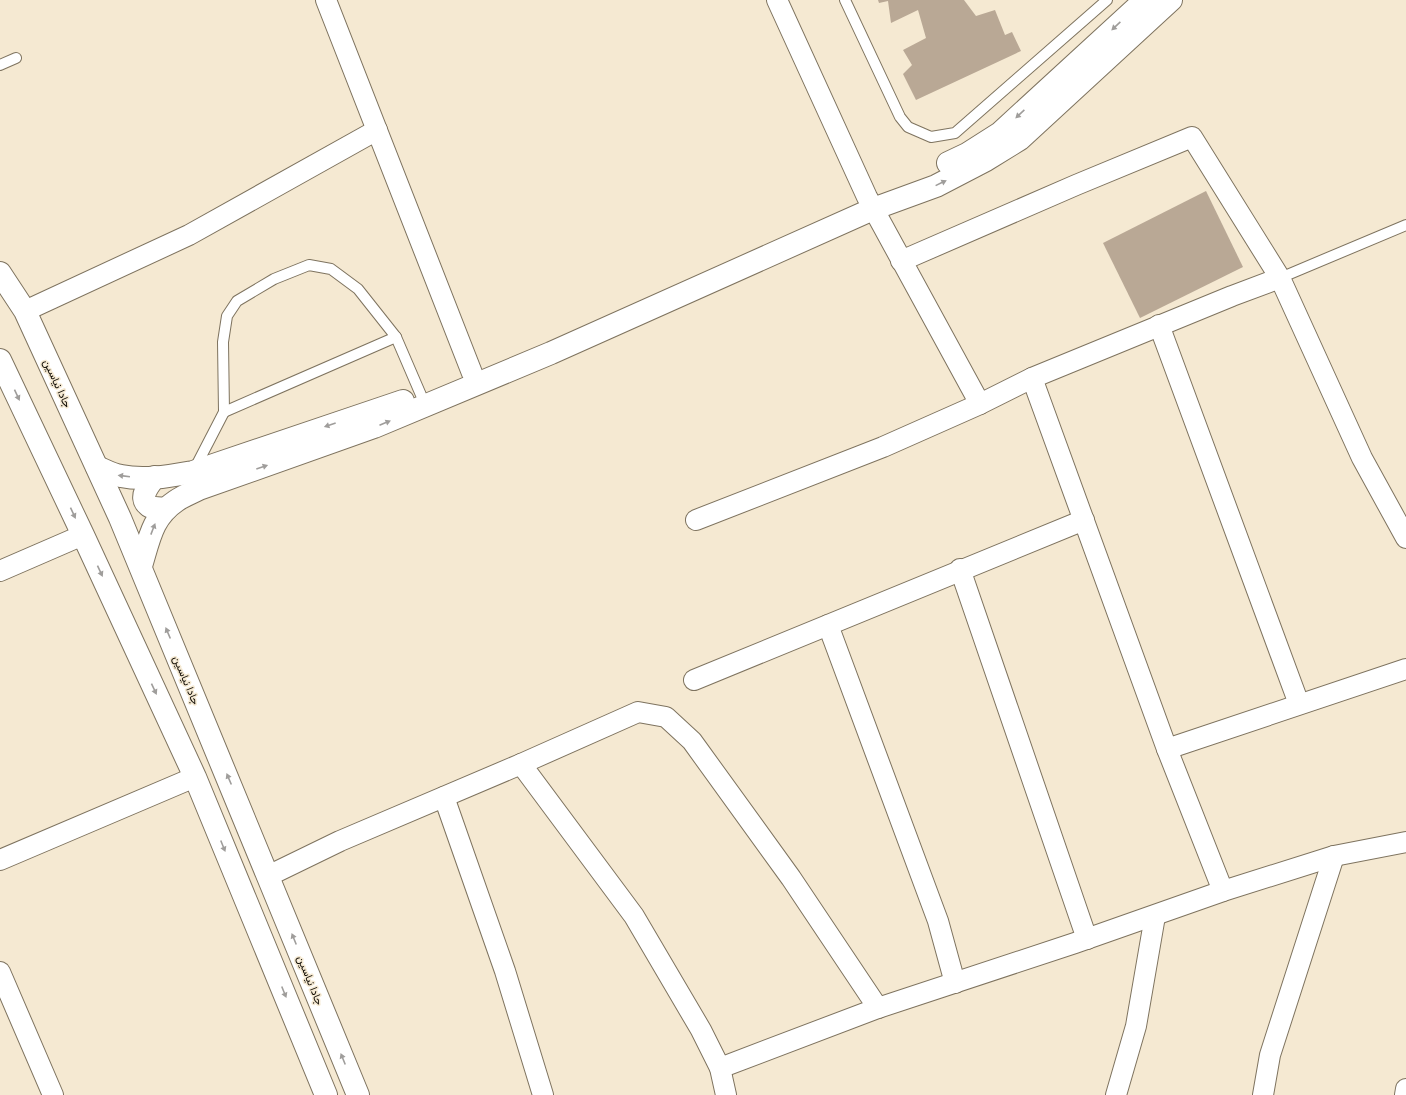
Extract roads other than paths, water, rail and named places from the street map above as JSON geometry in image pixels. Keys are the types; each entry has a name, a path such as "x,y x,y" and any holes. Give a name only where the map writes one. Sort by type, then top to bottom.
{"street":[{"path":"326,0 472,373"},
{"path":"777,0 870,203 980,404"},
{"path":"141,566 153,527 158,518 166,509 177,501 199,489 374,427 551,353 870,203 967,154 1000,133 1145,0"},
{"path":"97,467 120,476 155,477 193,472 421,395 870,203 936,186 986,160 1020,139 1172,0"},
{"path":"25,311 189,235 377,130"},
{"path":"901,261 1076,185 1192,137 1280,278 1362,458 1406,538"},
{"name":"جادا نیاسین","path":"0,273 25,311 141,566 358,1095"},
{"path":"696,520 883,447 980,404 1032,378 1159,325 1280,278"},
{"path":"1159,325 1299,704"},
{"path":"0,360 195,777 326,1095"},
{"path":"1032,378 1166,749 1223,892"},
{"path":"155,477 144,494 145,501 147,505 151,507 166,509"},
{"path":"694,680 960,569 1084,520"},
{"path":"0,571 83,535"},
{"path":"960,569 1087,939"},
{"path":"828,625 938,921 955,983"},
{"path":"1166,749 1406,669"},
{"path":"268,876 340,841 521,764 638,712 666,717 692,741 791,878 878,1008"},
{"path":"521,764 634,916 702,1030 720,1068 726,1095"},
{"path":"0,860 195,777"},
{"path":"444,796 505,971 543,1095"},
{"path":"211,815 239,803"},
{"path":"720,1068 878,1008 1087,939 1223,892 1334,856 1406,842"},
{"path":"1263,1095 1270,1055 1334,856"},
{"path":"1116,1095 1136,1026 1155,916"},
{"path":"0,972 53,1095"},
{"path":"1405,1095 1406,1089"}],"lane":[{"path":"845,0 900,117 908,127 931,137 955,133 1107,0"},
{"path":"0,66 16,58"},
{"path":"1280,278 1406,224"},
{"path":"193,472 224,412 223,342 227,316 237,301 274,279 308,265 331,269 358,289 396,338 421,395"},
{"path":"224,412 396,338"}]}
